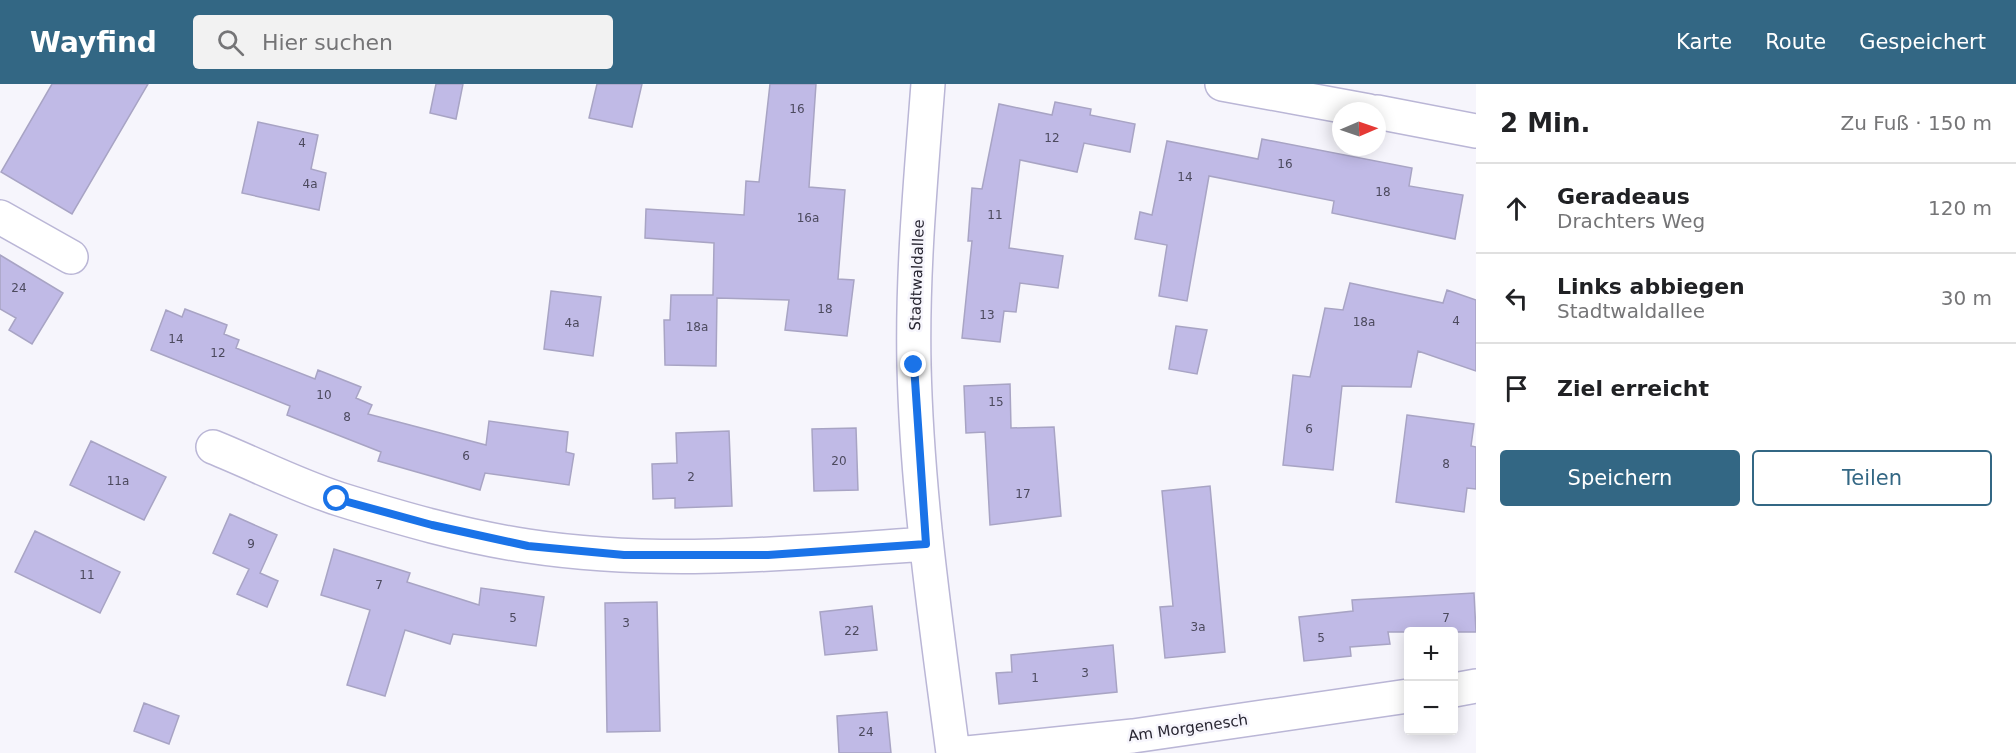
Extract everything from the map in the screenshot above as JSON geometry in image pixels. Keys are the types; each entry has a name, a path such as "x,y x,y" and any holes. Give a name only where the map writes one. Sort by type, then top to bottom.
{"street":[{"name":"Stadtwaldallee","path":"928,84 918,214 914,365 926,544 953,753"},
{"path":"1222,84 1332,104"},
{"path":"1386,114 1476,131"},
{"path":"0,217 71,257"},
{"path":"213,447 337,499 432,525 528,546 624,555 768,555 926,544"},
{"path":"1458,689 1476,686"},
{"name":"Am Morgenesch","path":"967,753 1133,736 1404,697"}],"building":[{"path":"52,84 148,84 72,214 1,172"},
{"path":"436,84 463,84 456,119 430,113"},
{"path":"597,84 642,84 632,127 589,118"},
{"path":"770,84 816,84 809,187 845,190 838,279 854,280 847,336 785,330 789,300 717,298 716,366 665,365 664,320 670,320 671,295 713,295 714,243 645,238 646,209 744,215 746,181 759,182"},
{"path":"1055,102 1091,109 1090,115 1135,124 1130,152 1084,143 1077,172 1020,160 1009,248 1063,256 1058,288 1020,283 1016,312 1004,311 1000,342 962,338 972,241 968,241 972,188 982,189 999,104 1052,115"},
{"path":"258,122 318,135 311,169 326,173 319,210 242,193"},
{"path":"1262,139 1332,153 1332,156 1350,156 1412,168 1409,186 1463,195 1455,239 1332,213 1334,201 1209,176 1187,301 1159,296 1167,245 1135,239 1140,212 1152,215 1167,141 1258,159"},
{"path":"0,255 63,293 32,344 9,330 16,318 0,309"},
{"path":"1350,283 1443,303 1447,290 1476,300 1476,371 1418,351 1411,387 1342,386 1333,470 1283,465 1293,375 1310,377 1325,308 1343,310"},
{"path":"551,291 601,297 593,356 544,349"},
{"path":"185,309 227,325 224,334 239,340 236,348 315,379 318,370 361,387 356,398 372,405 368,414 486,445 489,421 568,432 566,452 574,454 569,485 485,473 480,490 378,461 381,452 287,415 290,406 151,350 166,310 182,317"},
{"path":"1176,326 1207,330 1197,374 1169,369"},
{"path":"1010,384 1011,428 1054,427 1061,516 990,525 985,432 966,433 964,386"},
{"path":"1407,415 1474,424 1471,446 1476,447 1476,489 1467,488 1464,512 1396,502"},
{"path":"856,428 858,490 814,491 812,429"},
{"path":"729,431 732,506 675,508 675,498 653,499 652,464 677,463 676,433"},
{"path":"91,441 166,477 144,520 70,485"},
{"path":"1210,486 1225,652 1165,658 1160,607 1173,606 1162,491"},
{"path":"230,514 277,535 260,573 278,581 267,607 237,594 249,569 213,553"},
{"path":"35,531 120,572 100,613 15,572"},
{"path":"334,549 410,573 407,582 479,605 481,588 544,597 536,646 453,634 450,644 405,630 385,696 347,685 370,610 321,595"},
{"path":"1474,593 1476,632 1458,632 1458,627 1404,627 1404,632 1388,632 1390,644 1350,647 1351,656 1304,661 1299,617 1353,611 1352,600"},
{"path":"657,602 660,731 607,732 605,603"},
{"path":"872,606 877,650 825,655 820,612"},
{"path":"1113,645 1117,692 999,704 996,673 1012,672 1011,655"},
{"path":"144,703 179,716 169,744 134,731"},
{"path":"887,712 891,753 839,753 837,716"}],"route":[{"path":"337,499 432,525 528,546 624,555 768,555 926,544 914,365"}]}
